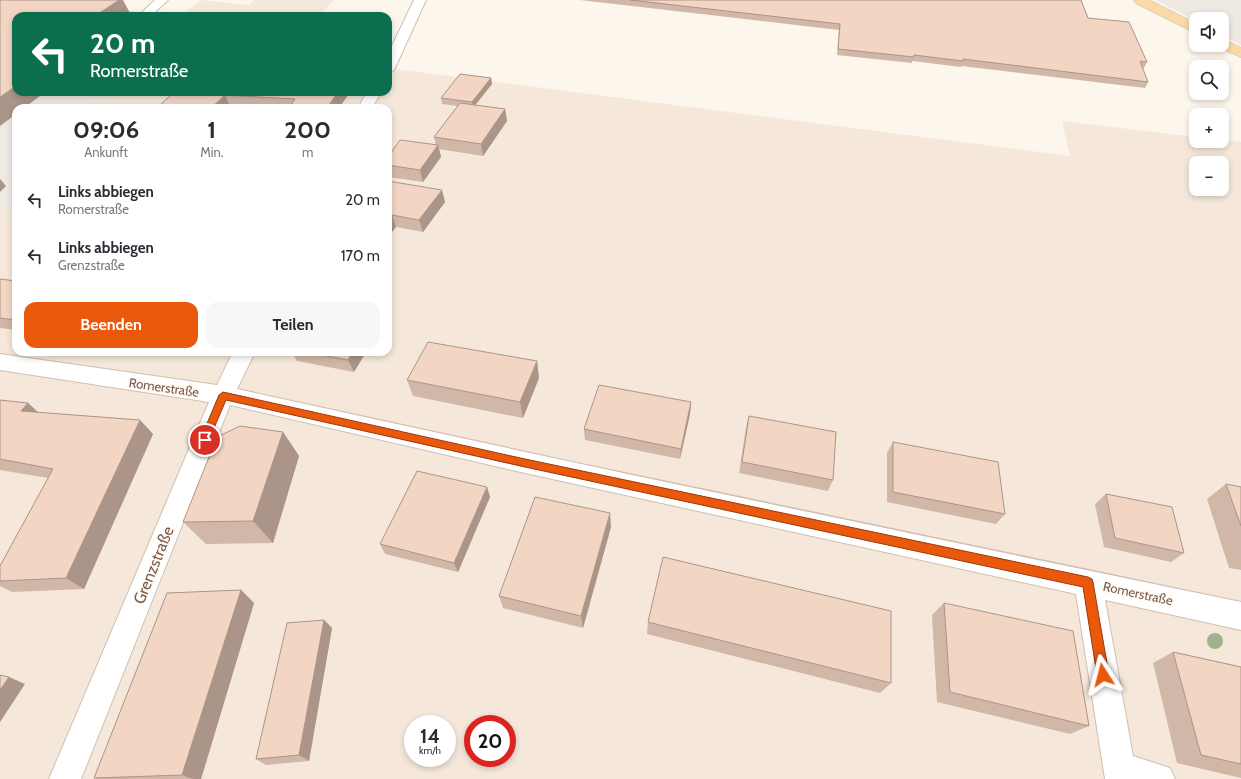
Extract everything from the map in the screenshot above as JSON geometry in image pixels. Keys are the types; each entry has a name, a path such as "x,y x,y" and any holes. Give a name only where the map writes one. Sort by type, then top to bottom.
{"main road":[{"path":"1140,0 1189,25"},
{"path":"1229,47 1241,53"}],"street":[{"path":"148,12 162,0"},
{"path":"392,61 420,0"},
{"name":"Grenzstraße","path":"65,779 223,395 242,356"},
{"name":"Romerstraße","path":"0,362 223,395 525,463 1088,582 1241,616"},
{"path":"1088,582 1120,773 1159,779"}],"shaded area":[{"path":"27,0 142,12 12,12 12,96 102,96 93,104 12,104 12,212 0,210 0,7"},
{"path":"201,0 249,5 255,0 334,0 322,12 185,12"},
{"path":"1155,0 1241,0 1241,45 1229,39 1229,12 1189,12 1189,17"},
{"path":"392,69 1070,156 1062,121 1189,136 1189,148 1229,148 1229,141 1241,142 1241,779 0,779 0,210 12,212 12,356 392,356 392,104 92,104 101,96 392,96"}],"building":[{"path":"0,0 119,0 101,12 12,12 12,89 0,97"},
{"path":"630,0 1081,0 1088,18 1129,22 1147,62 1140,61 1148,82 963,59 963,61 914,55 914,57 838,49 840,24"},
{"path":"460,74 491,78 472,102 441,98"},
{"path":"170,96 224,96 215,104 161,104"},
{"path":"242,96 335,96 330,104 292,104 295,99"},
{"path":"460,103 505,109 481,144 434,137"},
{"path":"400,140 438,145 420,170 392,166 392,151"},
{"path":"392,182 442,190 419,220 392,215"},
{"path":"0,279 12,280 12,320 0,318"},
{"path":"428,342 537,361 520,402 407,380"},
{"path":"327,356 350,356 348,360"},
{"path":"599,385 691,402 681,449 584,429"},
{"path":"0,400 28,403 21,411 140,420 66,578 0,581 0,566 53,469 0,459"},
{"path":"749,416 836,432 833,480 742,462"},
{"path":"240,426 283,432 253,521 183,522 217,437"},
{"path":"893,442 998,462 1005,514 893,492"},
{"path":"417,471 487,487 454,563 380,544"},
{"path":"1226,484 1241,487 1241,526"},
{"path":"1106,494 1172,507 1184,553 1115,538"},
{"path":"535,497 610,513 581,616 499,596"},
{"path":"663,557 891,611 891,683 648,622"},
{"path":"241,590 182,775 94,778 167,593"},
{"path":"944,603 1073,631 1089,726 950,692"},
{"path":"324,620 299,755 256,759 287,623"},
{"path":"1173,652 1241,667 1241,764 1201,755"},
{"path":"0,675 9,677 0,690"}],"route":[{"path":"205,440 223,395 525,463 1088,582 1103,675"}]}
